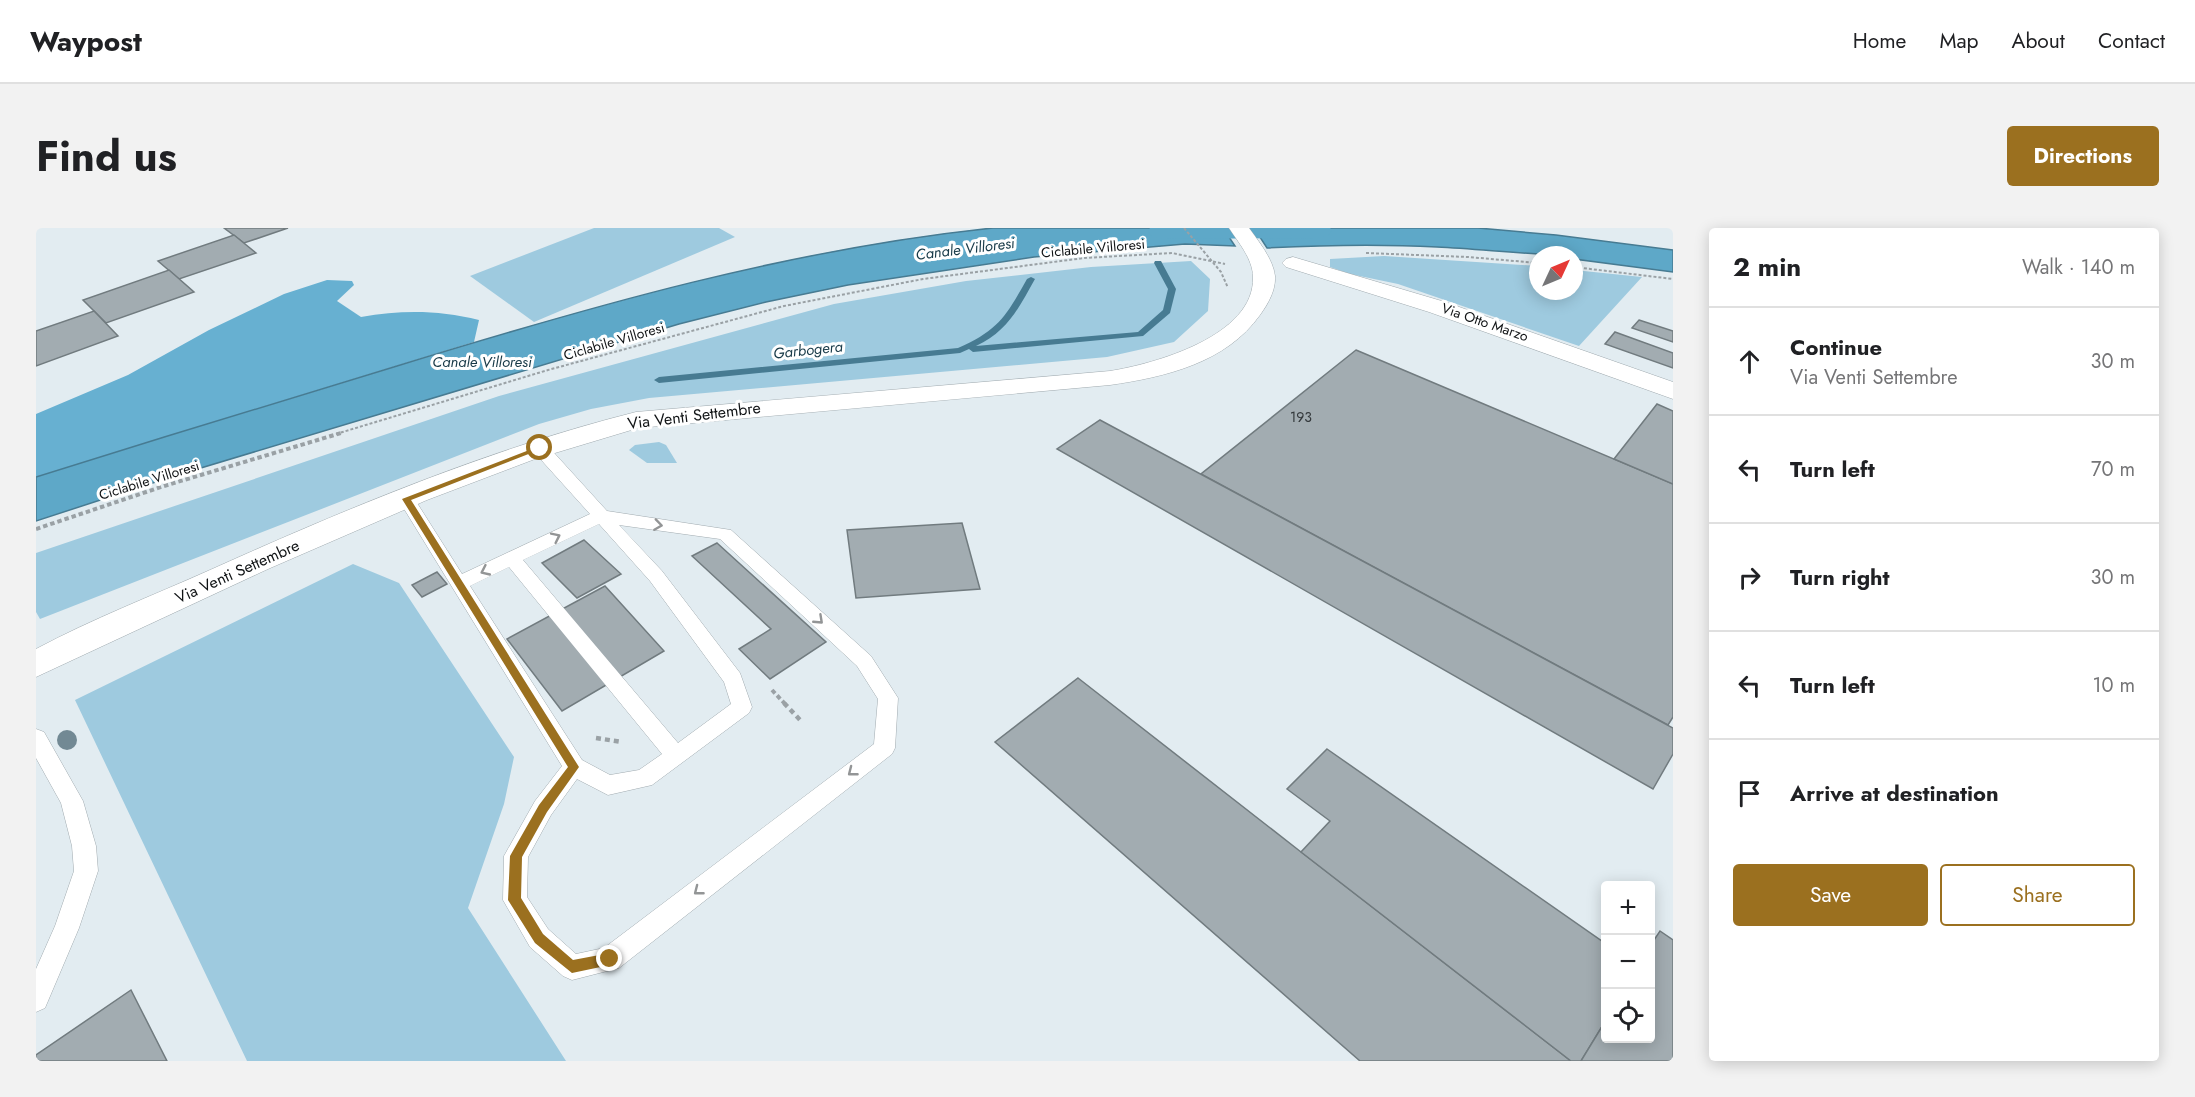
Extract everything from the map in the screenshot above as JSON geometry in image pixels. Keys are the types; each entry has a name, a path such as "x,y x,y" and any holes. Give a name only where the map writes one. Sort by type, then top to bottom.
{"street":[{"name":"Via Venti Settembre","path":"36,664 260,560 406,499 540,448 636,420 1062,383 1158,370 1191,359 1221,342 1246,319 1262,291 1264,277 1245,238"},
{"name":"Via Otto Marzo","path":"1293,263 1475,318 1673,391"}],"lane":[{"path":"406,499 574,767 608,785 644,778 742,706 740,697 734,679 656,576 540,448"},
{"path":"459,583 600,516 725,534 864,661 888,698 884,748 610,959 572,967 539,939 514,900 516,856 543,808 574,767"},
{"path":"512,559 676,756"},
{"path":"36,738 72,801 84,846 86,871 67,928 36,999"}],"path":[{"path":"1184,228 1214,264 1227,286 1229,296"},
{"name":"Ciclabile Villoresi","path":"36,529 164,486 548,370 784,306 923,279 1084,258 1172,253 1214,264"},
{"path":"1360,254 1458,256 1529,262"},
{"path":"1583,268 1673,279"}],"shaded area":[{"path":"594,228 719,228 735,237 534,322 470,276"},
{"path":"1384,256 1529,265 1529,300 1583,300 1583,271 1642,277 1579,346 1398,284 1350,274 1330,267 1330,259"},
{"path":"1191,261 1210,279 1208,311 1174,342 1107,357 649,398 591,409 539,424 40,619 36,612 36,553 499,396 834,304 966,281 1091,267"},
{"path":"327,280 352,281 354,285 337,301 361,317 420,312 449,314 479,320 474,342 36,477 36,414 128,375 209,330 284,294"},
{"path":"659,442 666,445 677,463 647,463 629,450 635,445"},
{"path":"353,564 399,583 514,757 504,804 468,908 566,1061 247,1061 75,700"}],"water":[{"name":"Canale Villoresi","path":"993,228 1223,228 1235,246 1185,244 1034,257 848,285 766,302 679,324 171,477 36,521 36,477 171,435 544,322 692,282 842,250 917,237"},
{"path":"1254,228 1478,228 1673,250 1673,272 1583,260 1583,246 1529,246 1529,253 1373,245 1267,248"}],"building":[{"path":"224,228 288,228 244,243"},
{"path":"234,235 256,253 179,279 158,261"},
{"path":"169,270 194,292 106,323 83,300"},
{"path":"94,311 118,336 36,366 36,331"},
{"path":"1639,320 1673,331 1673,342 1632,328"},
{"path":"1615,332 1673,353 1673,368 1605,344"},
{"path":"1356,350 1673,484 1673,717 1668,725 1201,474"},
{"path":"1657,404 1673,411 1673,484 1614,459"},
{"path":"1100,420 1673,728 1673,754 1653,789 1057,449"},
{"path":"962,523 980,589 856,598 847,530"},
{"path":"584,540 621,574 577,598 542,563"},
{"path":"717,543 826,642 770,679 739,649 771,629 692,556"},
{"path":"437,572 447,584 422,597 412,585"},
{"path":"605,586 664,651 562,711 507,639"},
{"path":"1078,678 1571,1061 1360,1061 995,742"},
{"path":"1327,749 1601,941 1601,1028 1581,1061 1571,1061 1301,852 1330,821 1287,789"},
{"path":"1660,931 1673,940 1673,1061 1581,1061 1601,1028 1601,1043 1655,1043 1655,938"},
{"path":"131,990 167,1061 36,1061 36,1055"}],"waterway":[{"name":"Canale Villoresi","path":"1162,231 1318,230"},
{"name":"Garbogera","path":"973,349 1140,334 1167,311 1172,289 1158,263"},
{"name":"Garbogera","path":"659,380 960,350 988,337 997,330 1010,315 1031,279"}],"route":[{"path":"540,448 477,470 406,499 574,767 543,808 516,856 514,900 539,939 572,967 610,959"}]}
